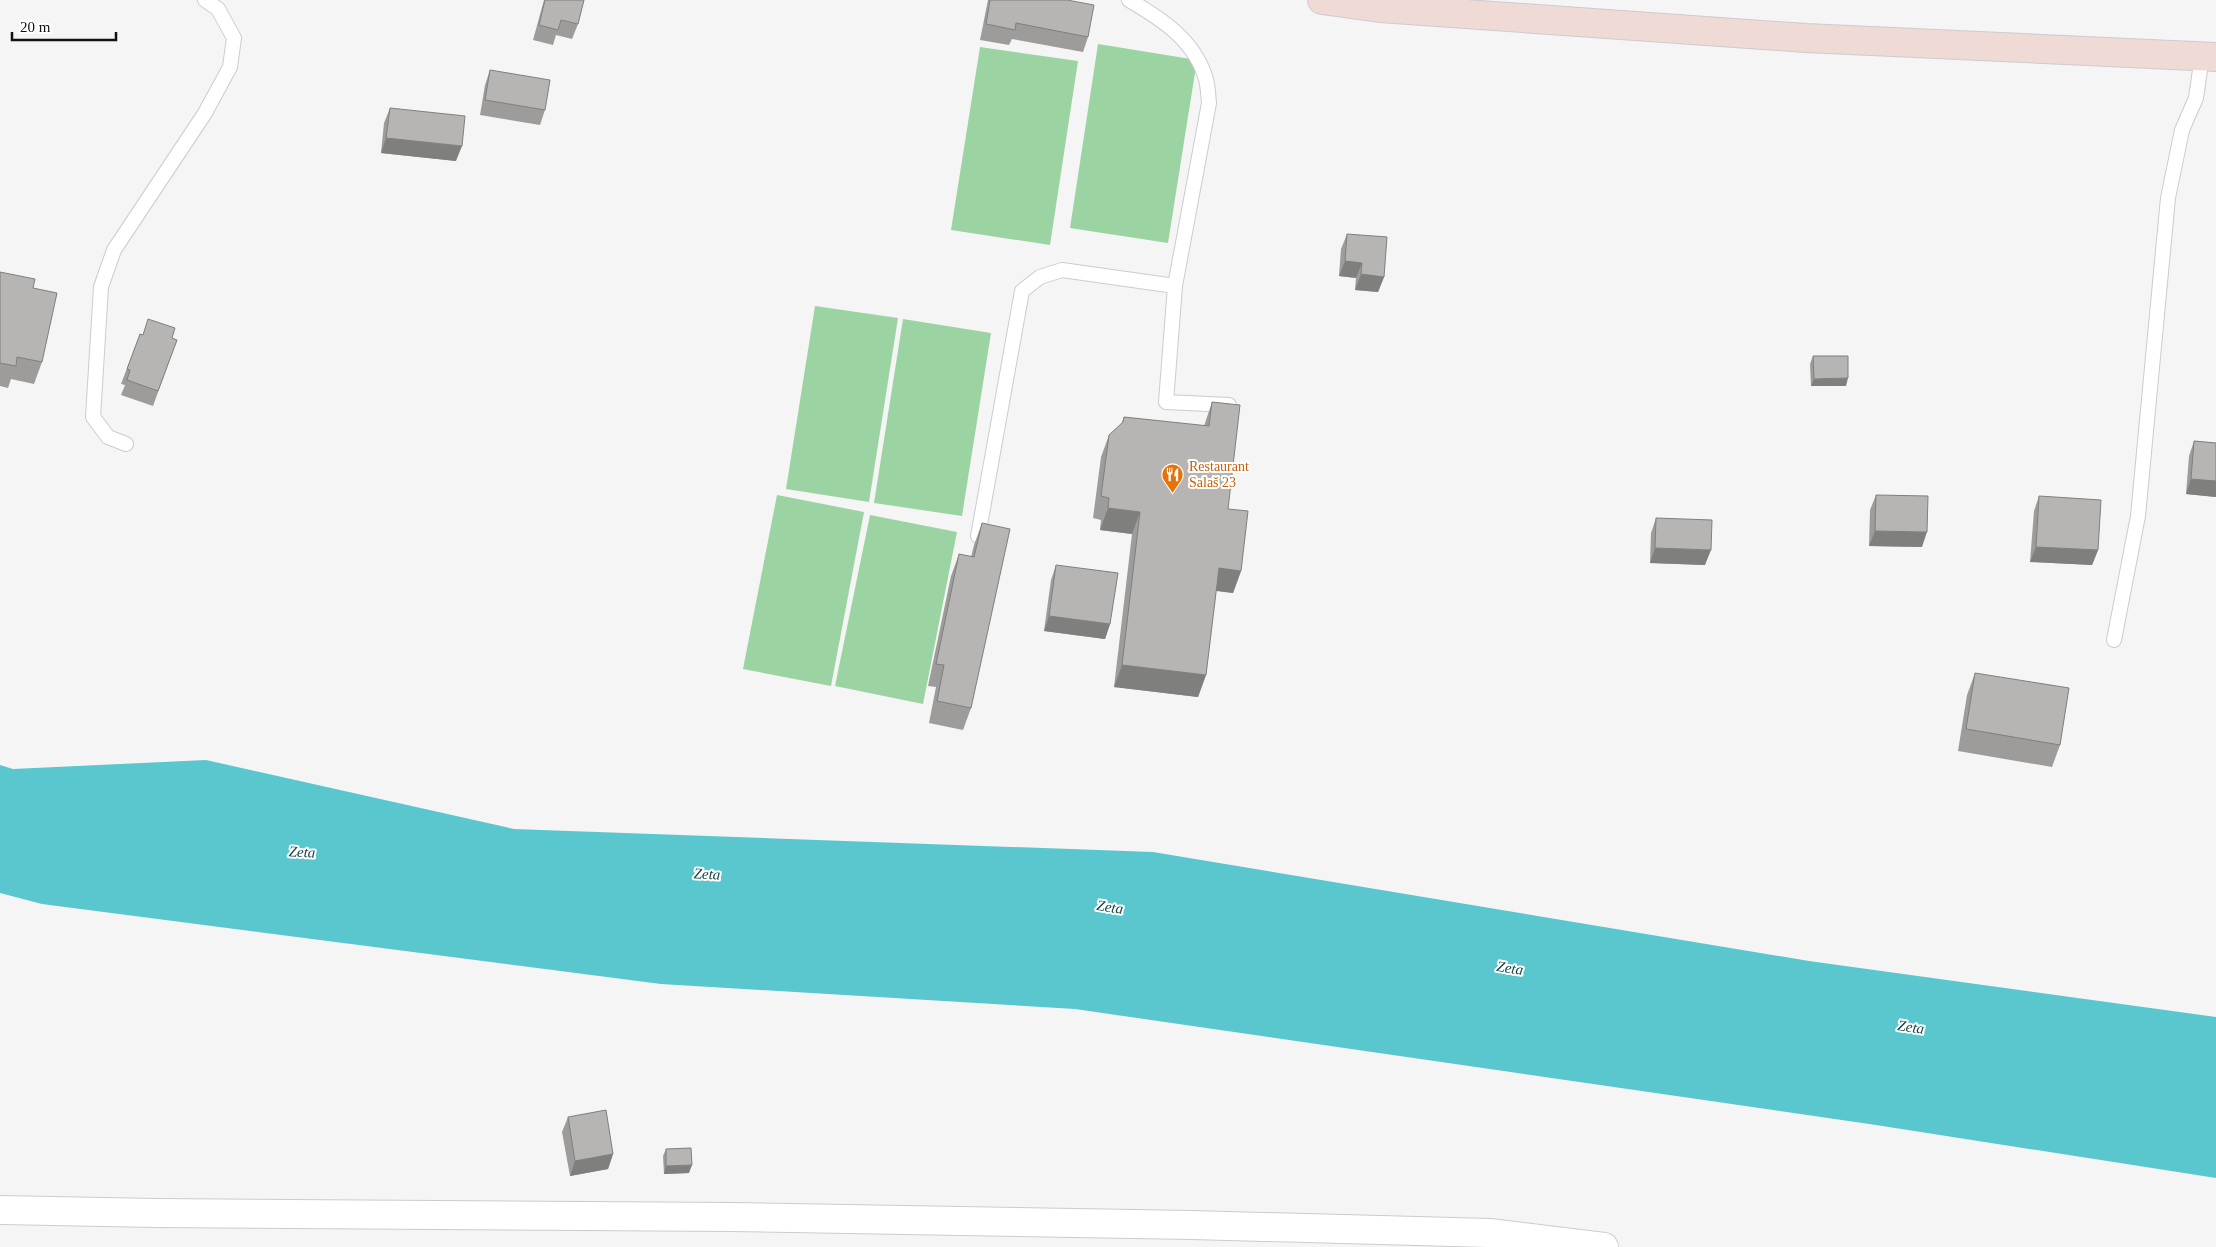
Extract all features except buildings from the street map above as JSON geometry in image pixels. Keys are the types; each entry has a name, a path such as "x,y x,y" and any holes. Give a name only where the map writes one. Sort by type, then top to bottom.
{"main road":[{"path":"1322,0 1380,8 1806,38 2209,57"}],"street":[{"path":"0,1210 156,1214 721,1217 1182,1225 1490,1233 1604,1247"}],"lane":[{"path":"126,444 108,437 93,418 101,287 114,250 205,113 230,67 234,38 218,9 206,0"},
{"path":"1129,0 1178,33 1192,49 1205,76 1209,103 1175,286 1166,402 1231,405"},
{"path":"2114,640 2138,516 2168,198 2182,130 2196,98 2209,57"},
{"path":"978,536 1022,292 1040,277 1062,270 1175,286"}],"green space":[{"path":"1098,44 1197,60 1168,243 1070,228"},
{"path":"980,47 1078,61 1050,245 951,230"},
{"path":"815,306 898,318 869,502 786,489"},
{"path":"903,319 991,333 962,516 874,503"},
{"path":"777,495 864,512 831,686 743,669"},
{"path":"870,515 957,532 923,704 835,686"}],"water":[{"name":"Zeta","path":"206,760 514,829 1153,852 1809,961 2216,1017 2216,1178 1876,1125 1075,1009 661,984 42,904 0,893 0,765 13,769"}],"place":[{"name":"Restaurant Salaš 23","path":"1173,493"}]}
